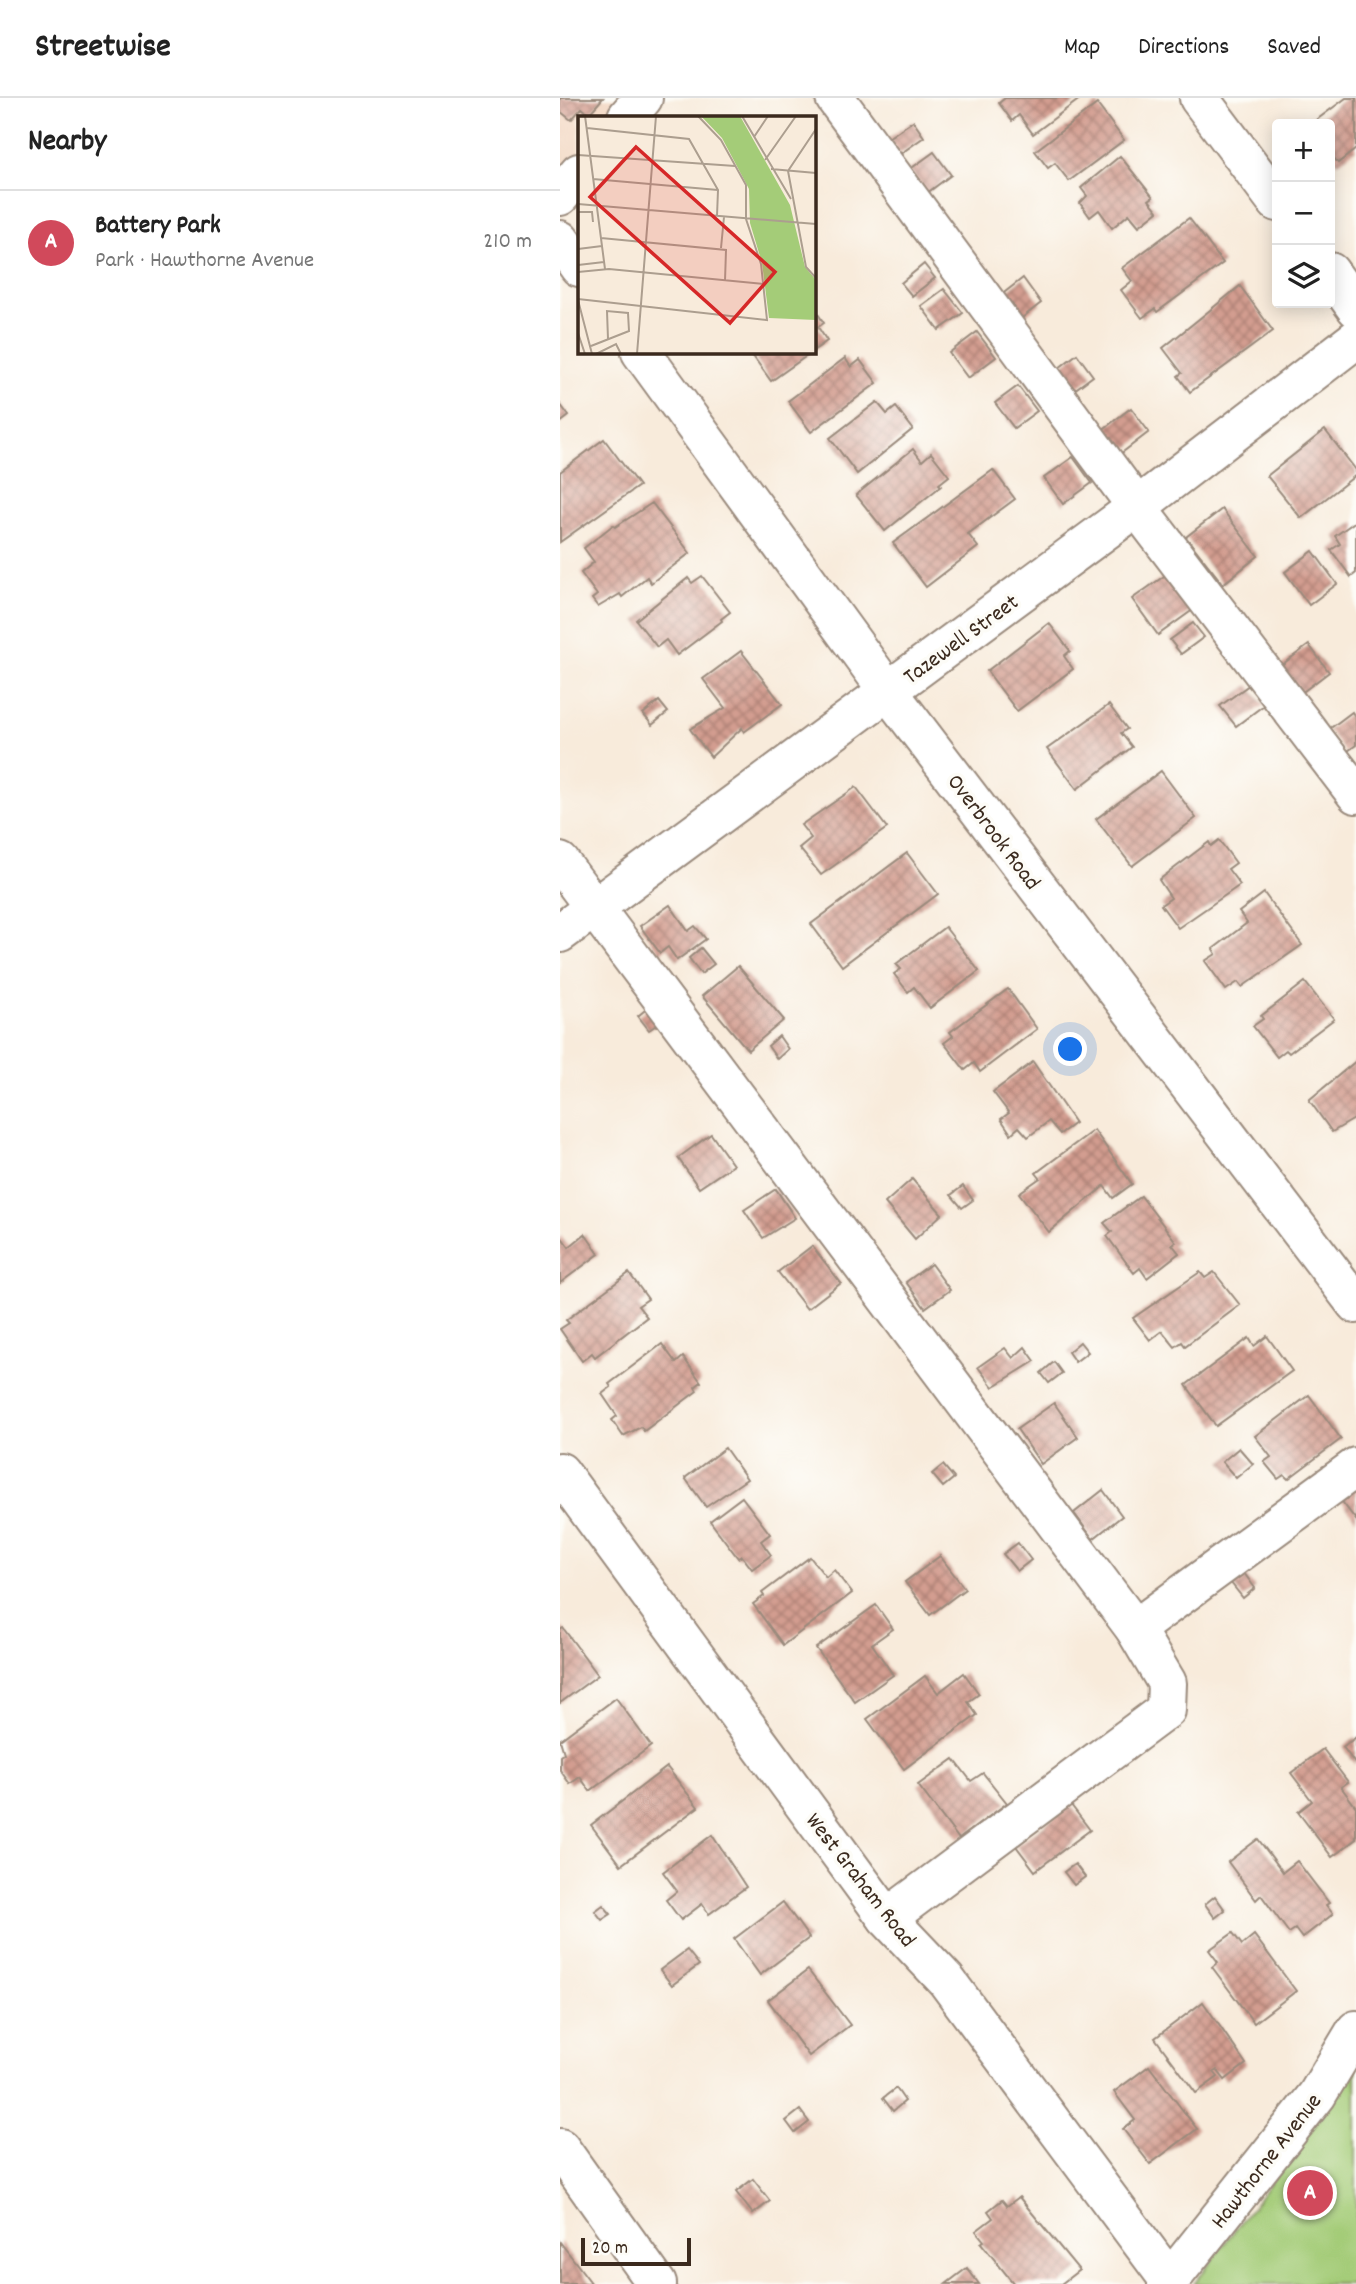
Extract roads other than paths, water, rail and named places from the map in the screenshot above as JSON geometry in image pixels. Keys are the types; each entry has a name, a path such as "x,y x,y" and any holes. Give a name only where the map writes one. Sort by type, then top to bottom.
{"street":[{"path":"628,116 643,98"},
{"path":"835,98 1356,794"},
{"path":"1199,98 1272,195"},
{"path":"560,196 578,174"},
{"path":"560,240 578,266"},
{"path":"1335,279 1356,308"},
{"name":"Tazewell Street","path":"560,933 1138,506 1356,339"},
{"name":"Overbrook Road","path":"642,354 888,691 1356,1304"},
{"path":"560,862 1135,1629 1167,1683 1166,1710 887,1918"},
{"path":"1135,1629 1356,1467"},
{"name":"West Graham Road","path":"560,1472 887,1918 946,1980 1169,2282"},
{"name":"Hawthorne Avenue","path":"1169,2282 1317,2095 1356,2030"},
{"path":"560,2148 657,2284"}],"place":[{"name":"Battery Park","path":"1310,2193"}]}
